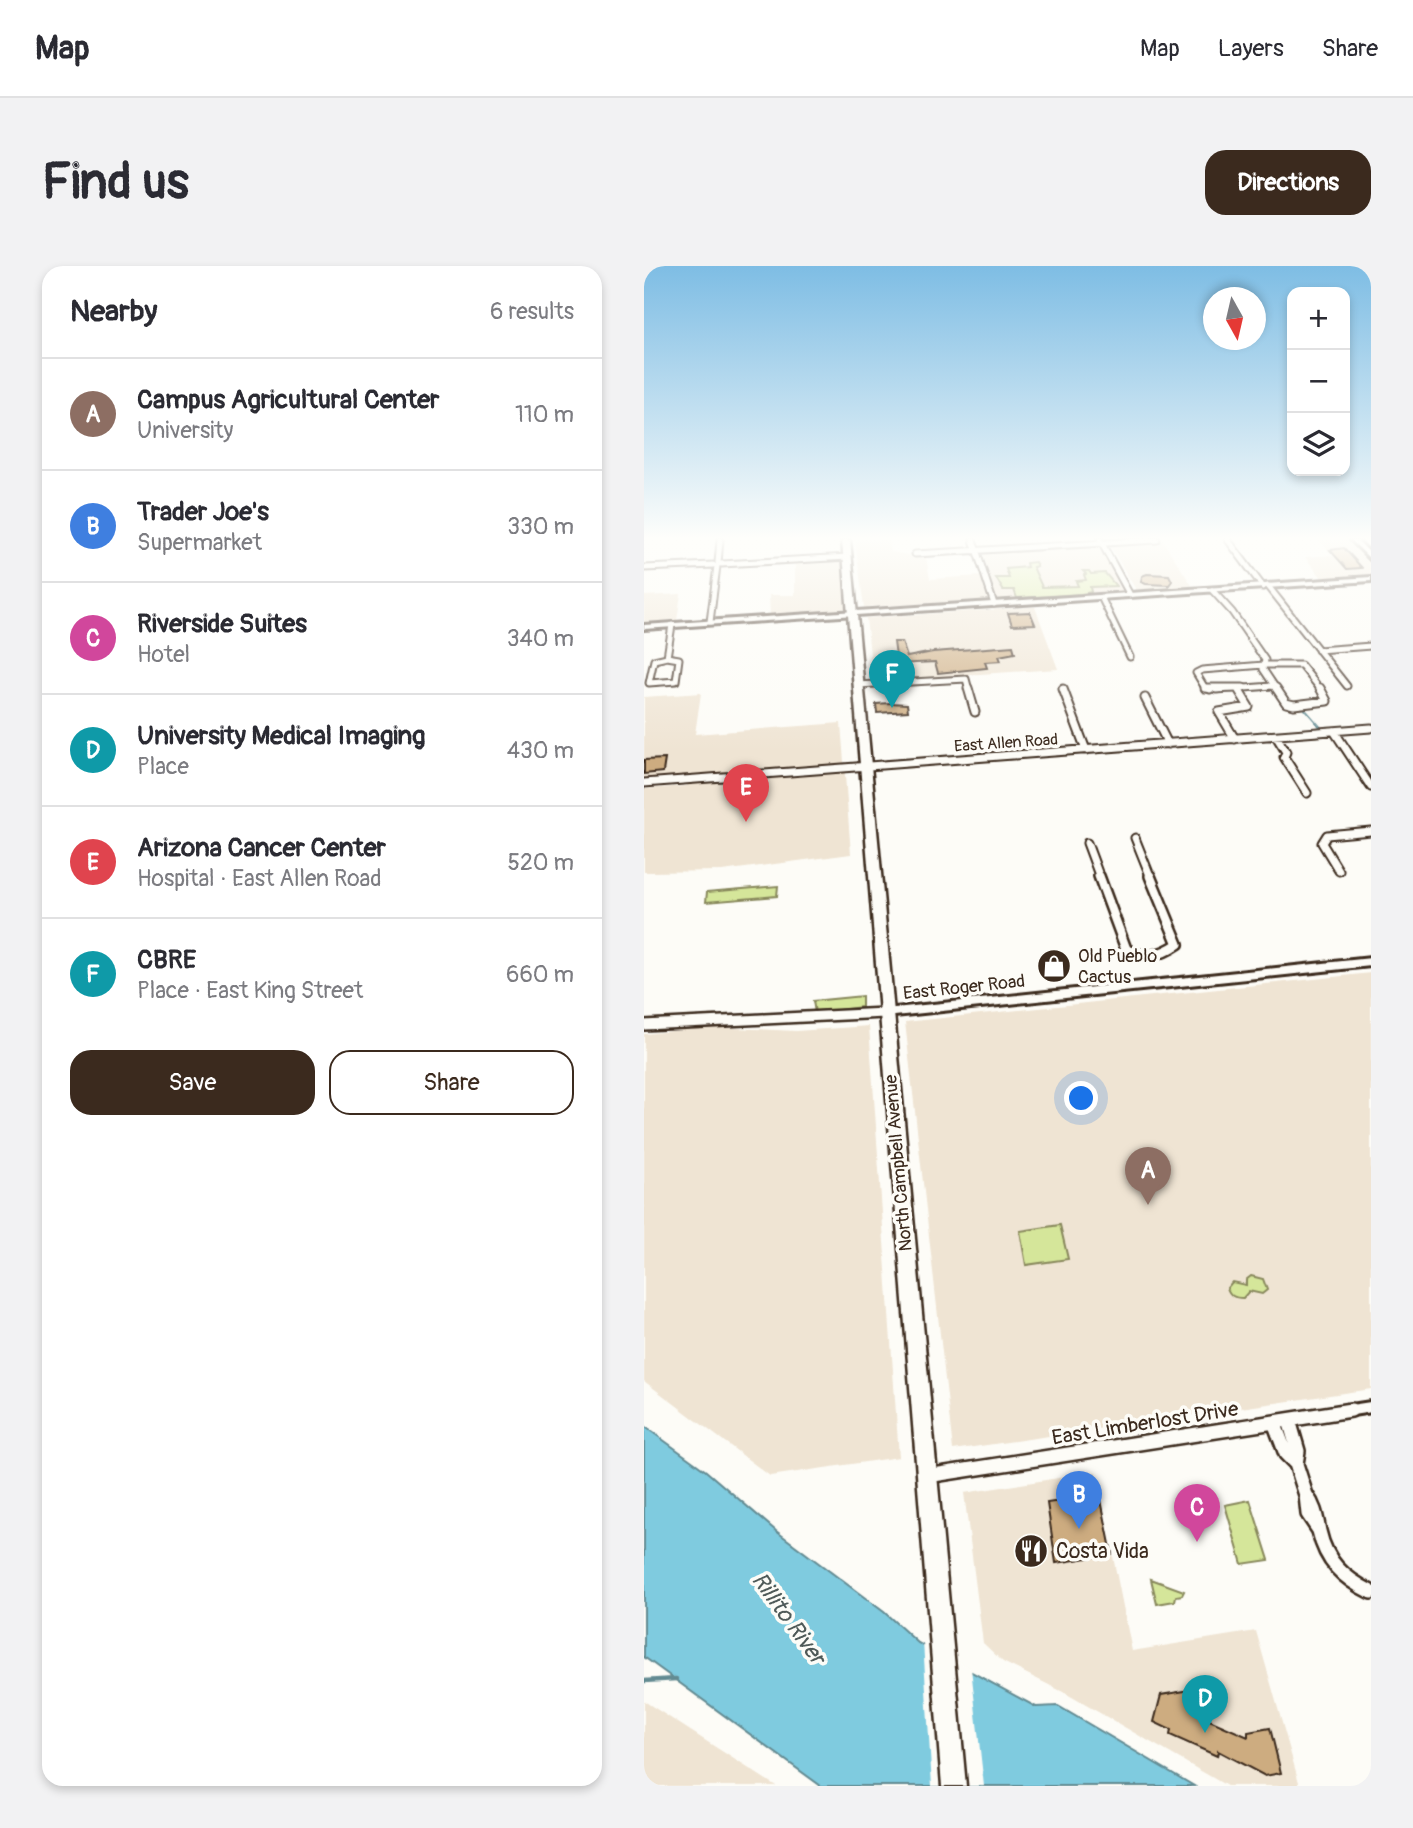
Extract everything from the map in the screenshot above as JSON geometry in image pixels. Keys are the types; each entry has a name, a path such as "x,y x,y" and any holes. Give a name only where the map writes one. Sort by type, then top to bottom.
{"main road":[{"path":"644,627 885,611"},
{"name":"North Campbell Avenue","path":"852,613 954,1786"},
{"name":"East Roger Road","path":"885,1013 1371,962"}],"street":[{"path":"710,622 711,611"},
{"path":"1108,611 1130,657"},
{"path":"1231,611 1265,660 1264,665 1263,669 1273,686 1288,704 1327,701 1302,665 1264,665 1202,670 1196,673 1208,689 1273,686"},
{"path":"1285,611 1347,686"},
{"path":"667,657 672,625"},
{"path":"1318,650 1371,646"},
{"path":"667,657 679,659 676,681 649,683 654,660 667,657"},
{"path":"858,685 966,679 975,712"},
{"path":"1062,689 1086,750"},
{"path":"1234,739 1219,712 1249,707 1238,689"},
{"path":"1145,698 1168,744"},
{"name":"East Allen Road","path":"644,783 864,772 1086,750 1371,728"},
{"path":"1334,731 1371,787"},
{"path":"1276,736 1286,752 1284,757 1307,793"},
{"path":"821,770 864,772"},
{"path":"1339,871 1322,843 1327,835 1371,831"},
{"path":"1087,843 1126,949 1138,957 1152,957 1178,944 1135,838"},
{"name":"East Roger Road","path":"644,1025 885,1013"},
{"name":"East Limberlost Drive","path":"926,1476 1274,1422 1370,1410"},
{"path":"1289,1420 1298,1451 1296,1464 1306,1495 1318,1514 1318,1530 1336,1572 1350,1583 1371,1592"},
{"path":"1274,1422 1286,1454 1296,1464"}],"shaded area":[{"path":"644,611 678,611 677,620 644,623"},
{"path":"770,611 834,611 770,616"},
{"path":"975,611 1036,611 1058,669 873,681 866,618"},
{"path":"701,693 695,734 841,723 851,854 722,871 644,872 644,789 687,786 689,776 644,779 644,697"},
{"path":"1371,973 1371,1389 953,1450 905,1022"},
{"path":"869,1026 899,1457 770,1476 644,1381 644,1034 711,1027 796,1031"},
{"path":"1096,1472 1132,1651 1256,1631 1300,1786 1227,1786 1065,1693 1003,1662 983,1643 964,1493"},
{"path":"644,1701 776,1786 644,1786"}],"green space":[{"path":"778,886 777,896 706,902 707,892"},
{"path":"862,996 862,1007 815,1013 813,1001"},
{"path":"1060,1225 1068,1259 1026,1265 1020,1231"},
{"path":"1251,1276 1263,1279 1267,1290 1262,1294 1249,1291 1243,1298 1230,1293 1227,1288 1232,1282 1246,1285 1246,1280"},
{"path":"1250,1500 1269,1560 1242,1564 1225,1505"},
{"path":"1151,1579 1184,1591 1182,1595 1176,1596 1175,1601 1157,1604"}],"water":[{"name":"Rillito River","path":"644,1426 706,1471 776,1531 884,1612 918,1643 1036,1707 1058,1706 1194,1786 821,1786 644,1657"}],"pier":[{"path":"923,1642 971,1668 984,1786 932,1786"}],"building":[{"path":"1030,612 1035,624 1012,625 1008,613"},
{"path":"894,642 902,642 907,657 933,652 1013,646 1015,653 999,656 1001,661 985,662 987,668 938,673 935,662 897,664"},
{"path":"876,704 907,704 908,711 877,713"},
{"path":"665,759 663,772 644,774 644,760"},
{"path":"1100,1495 1112,1554 1056,1563 1047,1503"},
{"path":"1191,1690 1195,1711 1210,1708 1207,1719 1248,1737 1248,1732 1270,1728 1281,1773 1265,1776 1218,1751 1217,1756 1170,1735 1171,1730 1154,1722 1161,1695"}],"waterway":[{"path":"1303,707 1323,730"},
{"path":"644,1681 676,1679"}],"place":[{"name":"CBRE","path":"892,708"},
{"name":"Arizona Cancer Center","path":"746,822"},
{"name":"Old Pueblo Cactus","path":"1054,966"},
{"name":"Campus Agricultural Center","path":"1148,1205"},
{"name":"Trader Joe's","path":"1079,1529"},
{"name":"Riverside Suites","path":"1197,1542"},
{"name":"Costa Vida","path":"1031,1551"},
{"name":"University Medical Imaging","path":"1205,1733"}]}
